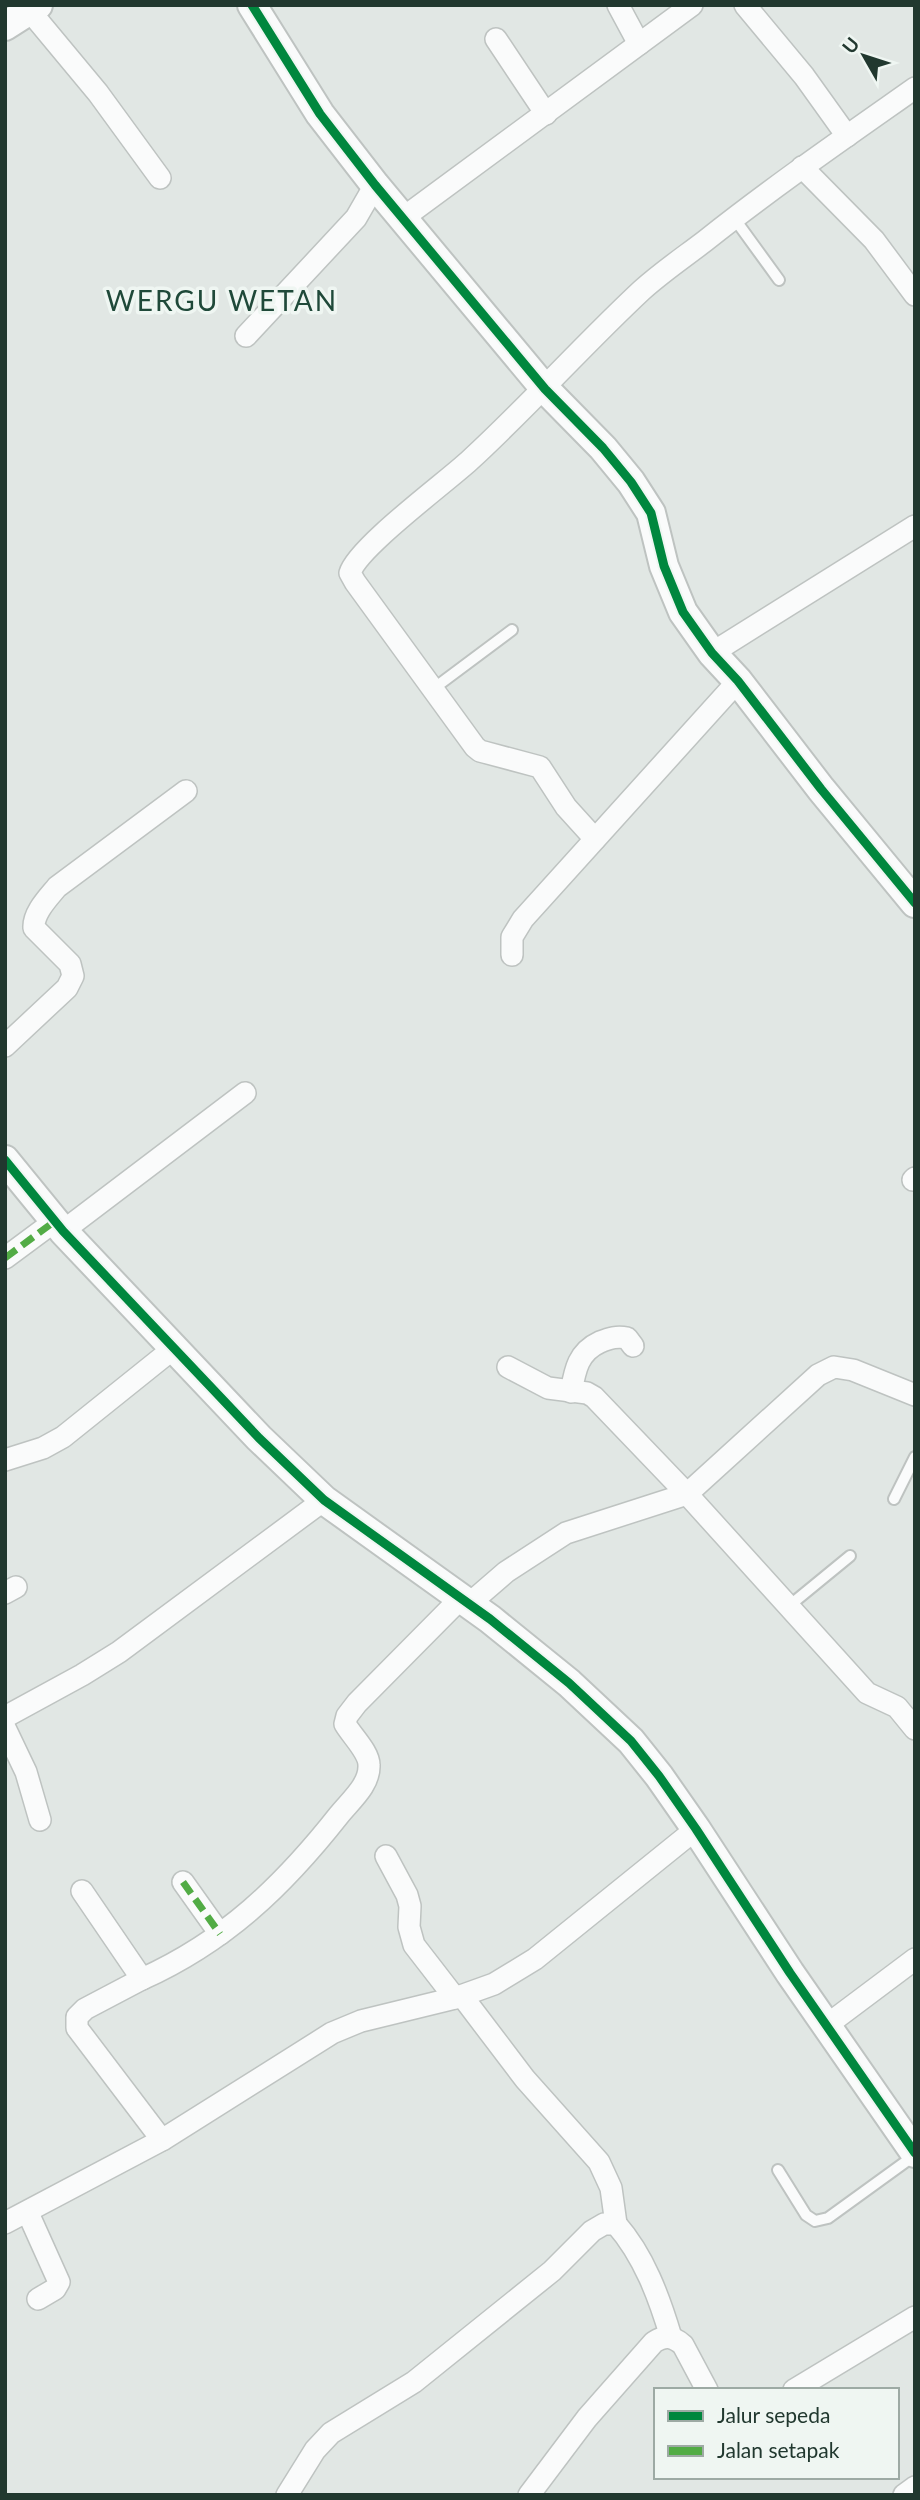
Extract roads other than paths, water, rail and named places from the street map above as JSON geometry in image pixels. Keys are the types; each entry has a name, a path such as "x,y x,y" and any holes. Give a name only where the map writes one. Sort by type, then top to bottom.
{"street":[{"path":"252,5 320,114 375,185 545,389 603,448 631,482 651,513 664,566 683,612 712,653 738,681 821,789 915,902"},
{"path":"618,5 639,44"},
{"path":"403,218 692,5"},
{"path":"745,5 804,76 847,136"},
{"path":"5,26 33,8 160,178"},
{"path":"496,39 546,114"},
{"path":"595,839 566,807 540,767 480,751 471,742 355,582 350,573 351,568 374,542 468,462 545,389 643,289 802,167 915,88"},
{"path":"802,167 874,240 915,295"},
{"path":"246,337 356,218 375,185"},
{"path":"712,653 915,526"},
{"path":"512,955 510,945 515,929 738,681"},
{"path":"5,1046 67,988 74,976 70,964 34,928 40,910 57,887 186,791"},
{"path":"5,1258 59,1226 245,1093"},
{"path":"5,1160 59,1226 259,1438 324,1500 534,1654 621,1731 659,1776 696,1829 915,2154"},
{"path":"571,1392 575,1367 591,1346 618,1336 628,1338 633,1346"},
{"path":"5,1460 43,1448 63,1437 174,1348"},
{"path":"508,1367 548,1388 594,1397 687,1494 867,1693 897,1707 915,1729"},
{"path":"162,2140 77,2028 77,2017 85,2009 168,1967 220,1934 279,1886 365,1784 370,1765 345,1724 347,1716 357,1703 465,1601 566,1533 687,1494 818,1375 834,1367 853,1370 915,1395"},
{"path":"5,1717 119,1652 324,1500"},
{"path":"5,1728 26,1772 40,1820"},
{"path":"5,2223 162,2140 332,2033 361,2021 458,1997 494,1984 535,1959 696,1829"},
{"path":"386,1856 407,1895 410,1906 409,1927 414,1945 525,2079 599,2162 611,2188 616,2224 646,2272 661,2303 671,2337 683,2346 706,2388"},
{"path":"183,1882 220,1934"},
{"path":"82,1891 142,1979"},
{"path":"827,2025 915,1959"},
{"path":"28,2213 59,2281 55,2289 38,2299"},
{"path":"287,2495 315,2450 331,2433 414,2382 552,2271 592,2231 604,2224 616,2224"},
{"path":"797,2388 915,2317"},
{"path":"529,2495 587,2418 654,2342 671,2337"},
{"path":"904,2495 915,2487"}],"lane":[{"path":"734,218 779,280"},
{"path":"433,689 512,630"},
{"path":"894,1499 915,1457"},
{"path":"789,1606 850,1556"},
{"path":"778,2170 806,2215 815,2221 828,2218 915,2154"}],"district":[{"name":"WERGU WETAN","path":"222,301"}]}
